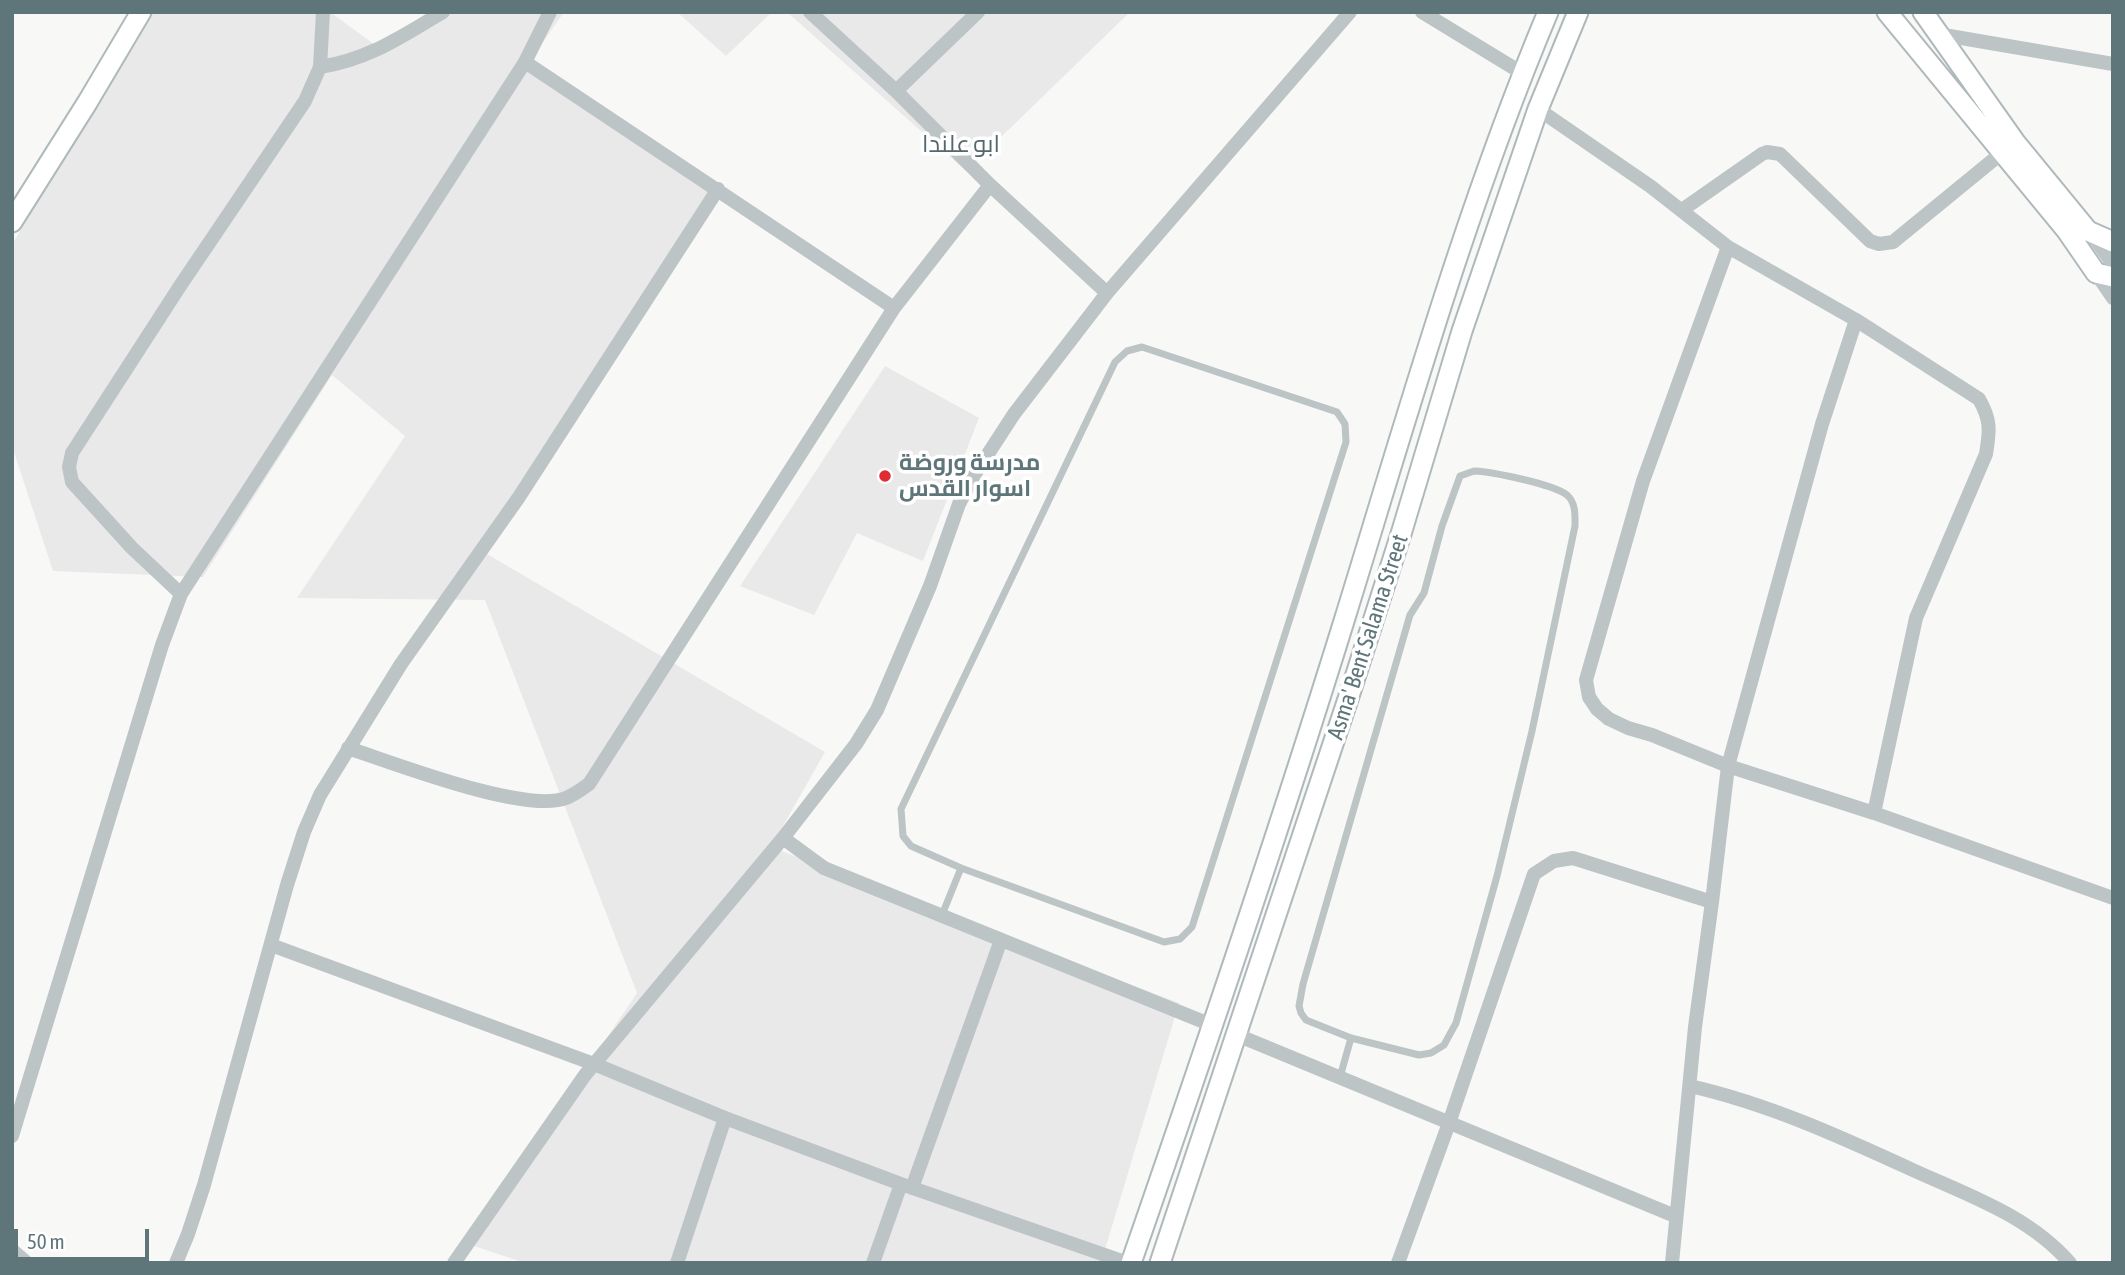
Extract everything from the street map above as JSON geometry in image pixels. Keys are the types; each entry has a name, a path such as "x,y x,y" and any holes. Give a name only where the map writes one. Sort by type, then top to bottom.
{"main road":[{"path":"12,222 141,12"},
{"name":"Asma' Bent Salama Street","path":"1130,1263 1214,1026 1459,251 1522,73 1548,12"},
{"name":"Asma' Bent Salama Street","path":"1160,1263 1364,651 1462,331 1538,109 1578,12"},
{"path":"1887,12 2008,147 2088,231 2113,242"},
{"path":"1923,12 2008,147 2067,231 2107,271"}],"street":[{"path":"181,594 132,548 72,482 69,467 72,453 180,286 305,101 320,67 323,12"},
{"path":"320,67 342,64 366,55 443,12"},
{"path":"12,1136 162,645 181,594 526,62 551,12"},
{"path":"810,12 1107,293"},
{"path":"896,91 978,12"},
{"path":"454,1263 594,1064 783,838 856,744 877,710 930,586 959,504 973,477 1014,414 1107,293 1350,12"},
{"path":"1422,12 1522,73"},
{"path":"1938,34 2113,64"},
{"path":"526,62 894,308"},
{"path":"1538,109 1682,210 1728,247 1856,320 1979,399 1987,413 1990,425 1986,454 1916,618 1874,813"},
{"path":"1682,210 1762,154 1774,152 1780,154 1870,241 1886,244 1893,242 2008,147"},
{"path":"348,748 483,792 522,798 566,799 590,784 894,308 990,185"},
{"path":"176,1263 204,1185 304,832 320,795 401,664 519,497 718,189"},
{"path":"2088,231 2107,271 2113,298"},
{"path":"1728,247 1643,481 1586,680 1589,697 1597,709 1609,719 1728,766 1874,813 2113,898"},
{"path":"1672,1263 1695,1027 1728,766 1815,450 1856,320"},
{"path":"783,838 824,868 1214,1026"},
{"path":"1398,1263 1534,874 1554,861 1573,858 1712,902"},
{"path":"873,1263 907,1186 1001,940"},
{"path":"271,945 594,1064 725,1118 907,1186 1130,1263"},
{"path":"1237,1035 1675,1216"},
{"path":"1690,1086 1757,1104 1818,1127 1979,1200 2029,1226 2070,1263"},
{"path":"677,1263 725,1118"},
{"path":"12,1250 27,1263"}],"lane":[{"path":"1142,347 1337,412 1345,424 1346,442 1192,927 1180,939 1164,942 961,867 911,846 903,836 901,809 1115,362 1127,351 1142,347"},
{"path":"1474,471 1489,472 1532,482 1566,494 1573,502 1576,512 1575,526 1543,682 1497,876 1456,1023 1444,1045 1431,1053 1419,1055 1351,1038 1306,1020 1299,1006 1303,984 1410,615 1424,593 1442,526 1460,476 1474,471"},
{"path":"942,916 961,867"},
{"path":"1340,1078 1351,1038"}],"shaded area":[{"path":"149,12 330,12 382,50 436,12 564,12 527,65 716,191 487,554 825,752 771,847 1179,1003 1101,1263 525,1263 468,1244 637,993 485,600 297,598 405,436 332,375 203,577 53,571 12,446 12,245"},
{"path":"677,12 772,12 726,56"},
{"path":"787,12 1130,12 966,171"},
{"name":"مدرسة وروضة اسوار القدس","path":"885,366 979,418 923,561 857,533 814,615 740,586"}],"place":[{"name":"مدرسة وروضة اسوار القدس","path":"885,476"}],"district":[{"name":"ابو علندا","path":"961,144"}]}
